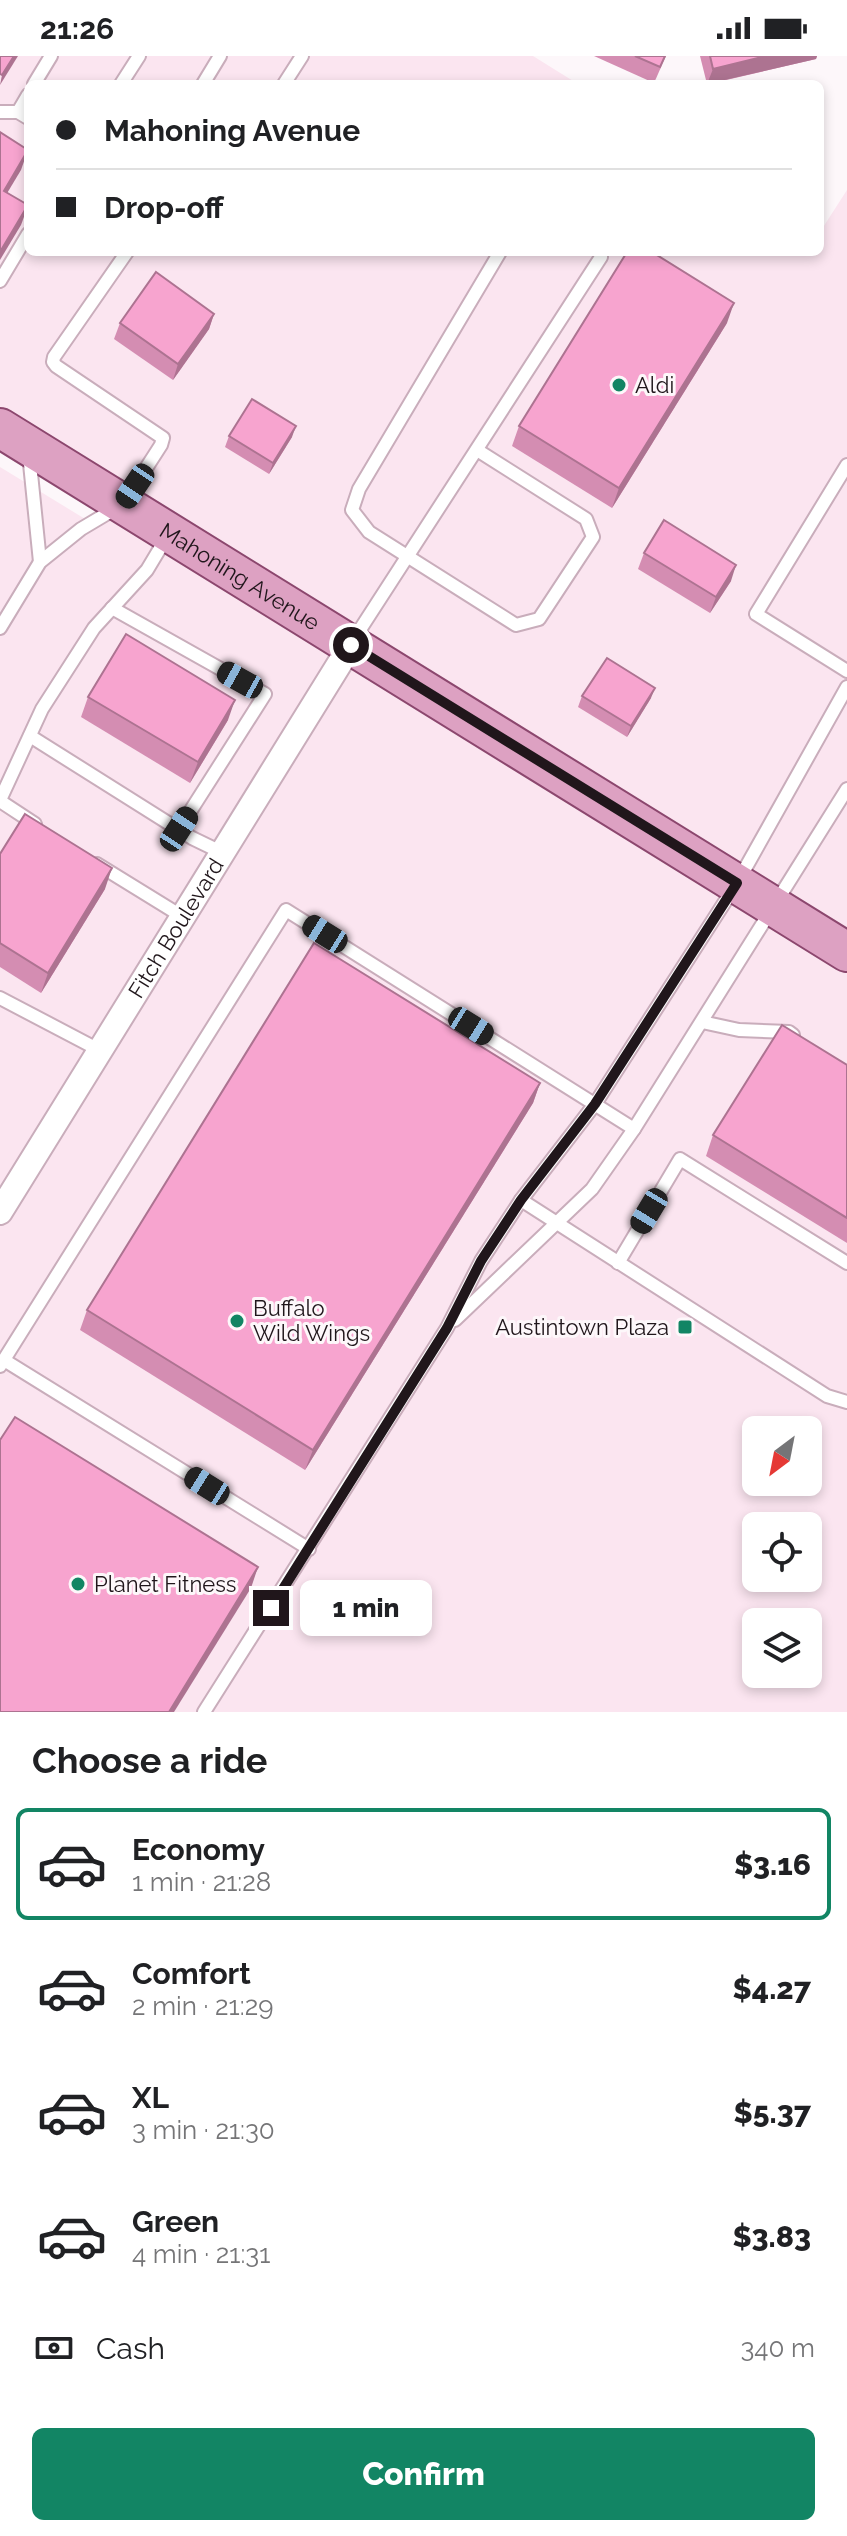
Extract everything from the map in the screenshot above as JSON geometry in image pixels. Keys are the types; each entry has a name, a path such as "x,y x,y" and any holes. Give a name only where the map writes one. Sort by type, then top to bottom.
{"main road":[{"name":"Mahoning Avenue","path":"14,437 847,952"}],"street":[{"name":"Fitch Boulevard","path":"3,1202 101,1051 351,645"}],"lane":[{"path":"36,80 51,56"},
{"path":"124,80 139,56"},
{"path":"205,80 220,56"},
{"path":"287,80 302,56"},
{"path":"0,112 23,115"},
{"path":"0,281 24,241"},
{"path":"2,619 40,562 81,529 123,504 161,445 163,438 53,362 124,256"},
{"path":"477,450 586,519 593,537 539,619 516,625 369,532 352,510 359,489 498,256"},
{"path":"351,645 601,256"},
{"path":"14,437 40,562"},
{"path":"847,465 756,614 847,671"},
{"path":"49,833 0,801 42,709 94,628 147,570 170,532"},
{"path":"112,608 265,694 179,829"},
{"path":"204,1712 447,1328 481,1261 521,1200 595,1104 737,883 847,687"},
{"path":"30,736 223,853"},
{"path":"447,1328 592,1189 634,1129 847,789"},
{"path":"86,856 183,917"},
{"path":"309,1549 2,1363 286,910 634,1129"},
{"path":"0,998 101,1051"},
{"path":"702,1022 739,1030 789,1032 801,1039"},
{"path":"618,1263 680,1159 847,1263"},
{"path":"521,1200 847,1410"},
{"path":"827,1396 847,1402"}],"shaded area":[{"path":"0,56 533,56 572,80 24,80 24,256 824,256 824,226 847,190 847,1712 0,1712 0,467 95,525 113,498 0,428"}],"building":[{"path":"0,56 14,56 2,75 0,74"},
{"path":"635,56 665,56 660,67"},
{"path":"710,56 766,56 713,69"},
{"path":"0,132 24,147 24,157 4,191 24,203 24,212 0,252"},
{"name":"Aldi","path":"625,256 658,256 734,303 619,488 519,426"},
{"path":"156,272 214,314 178,364 120,323"},
{"path":"252,399 296,426 273,463 229,436"},
{"path":"664,520 736,565 716,597 644,553"},
{"path":"126,634 235,700 198,762 88,697"},
{"path":"607,658 655,688 631,726 582,696"},
{"path":"25,814 112,868 48,973 0,943 0,854"},
{"path":"314,943 540,1083 313,1450 87,1310"},
{"path":"782,1025 847,1065 847,1218 713,1135"},
{"path":"15,1417 258,1567 169,1712 0,1712 0,1440"}],"place":[{"name":"Aldi","path":"619,385"},
{"name":"Buffalo Wild Wings","path":"237,1321"},
{"name":"Austintown Plaza","path":"685,1327"},
{"name":"Planet Fitness","path":"78,1584"}],"route":[{"path":"271,1608 447,1328 481,1261 521,1200 595,1104 737,883 351,645"}]}
